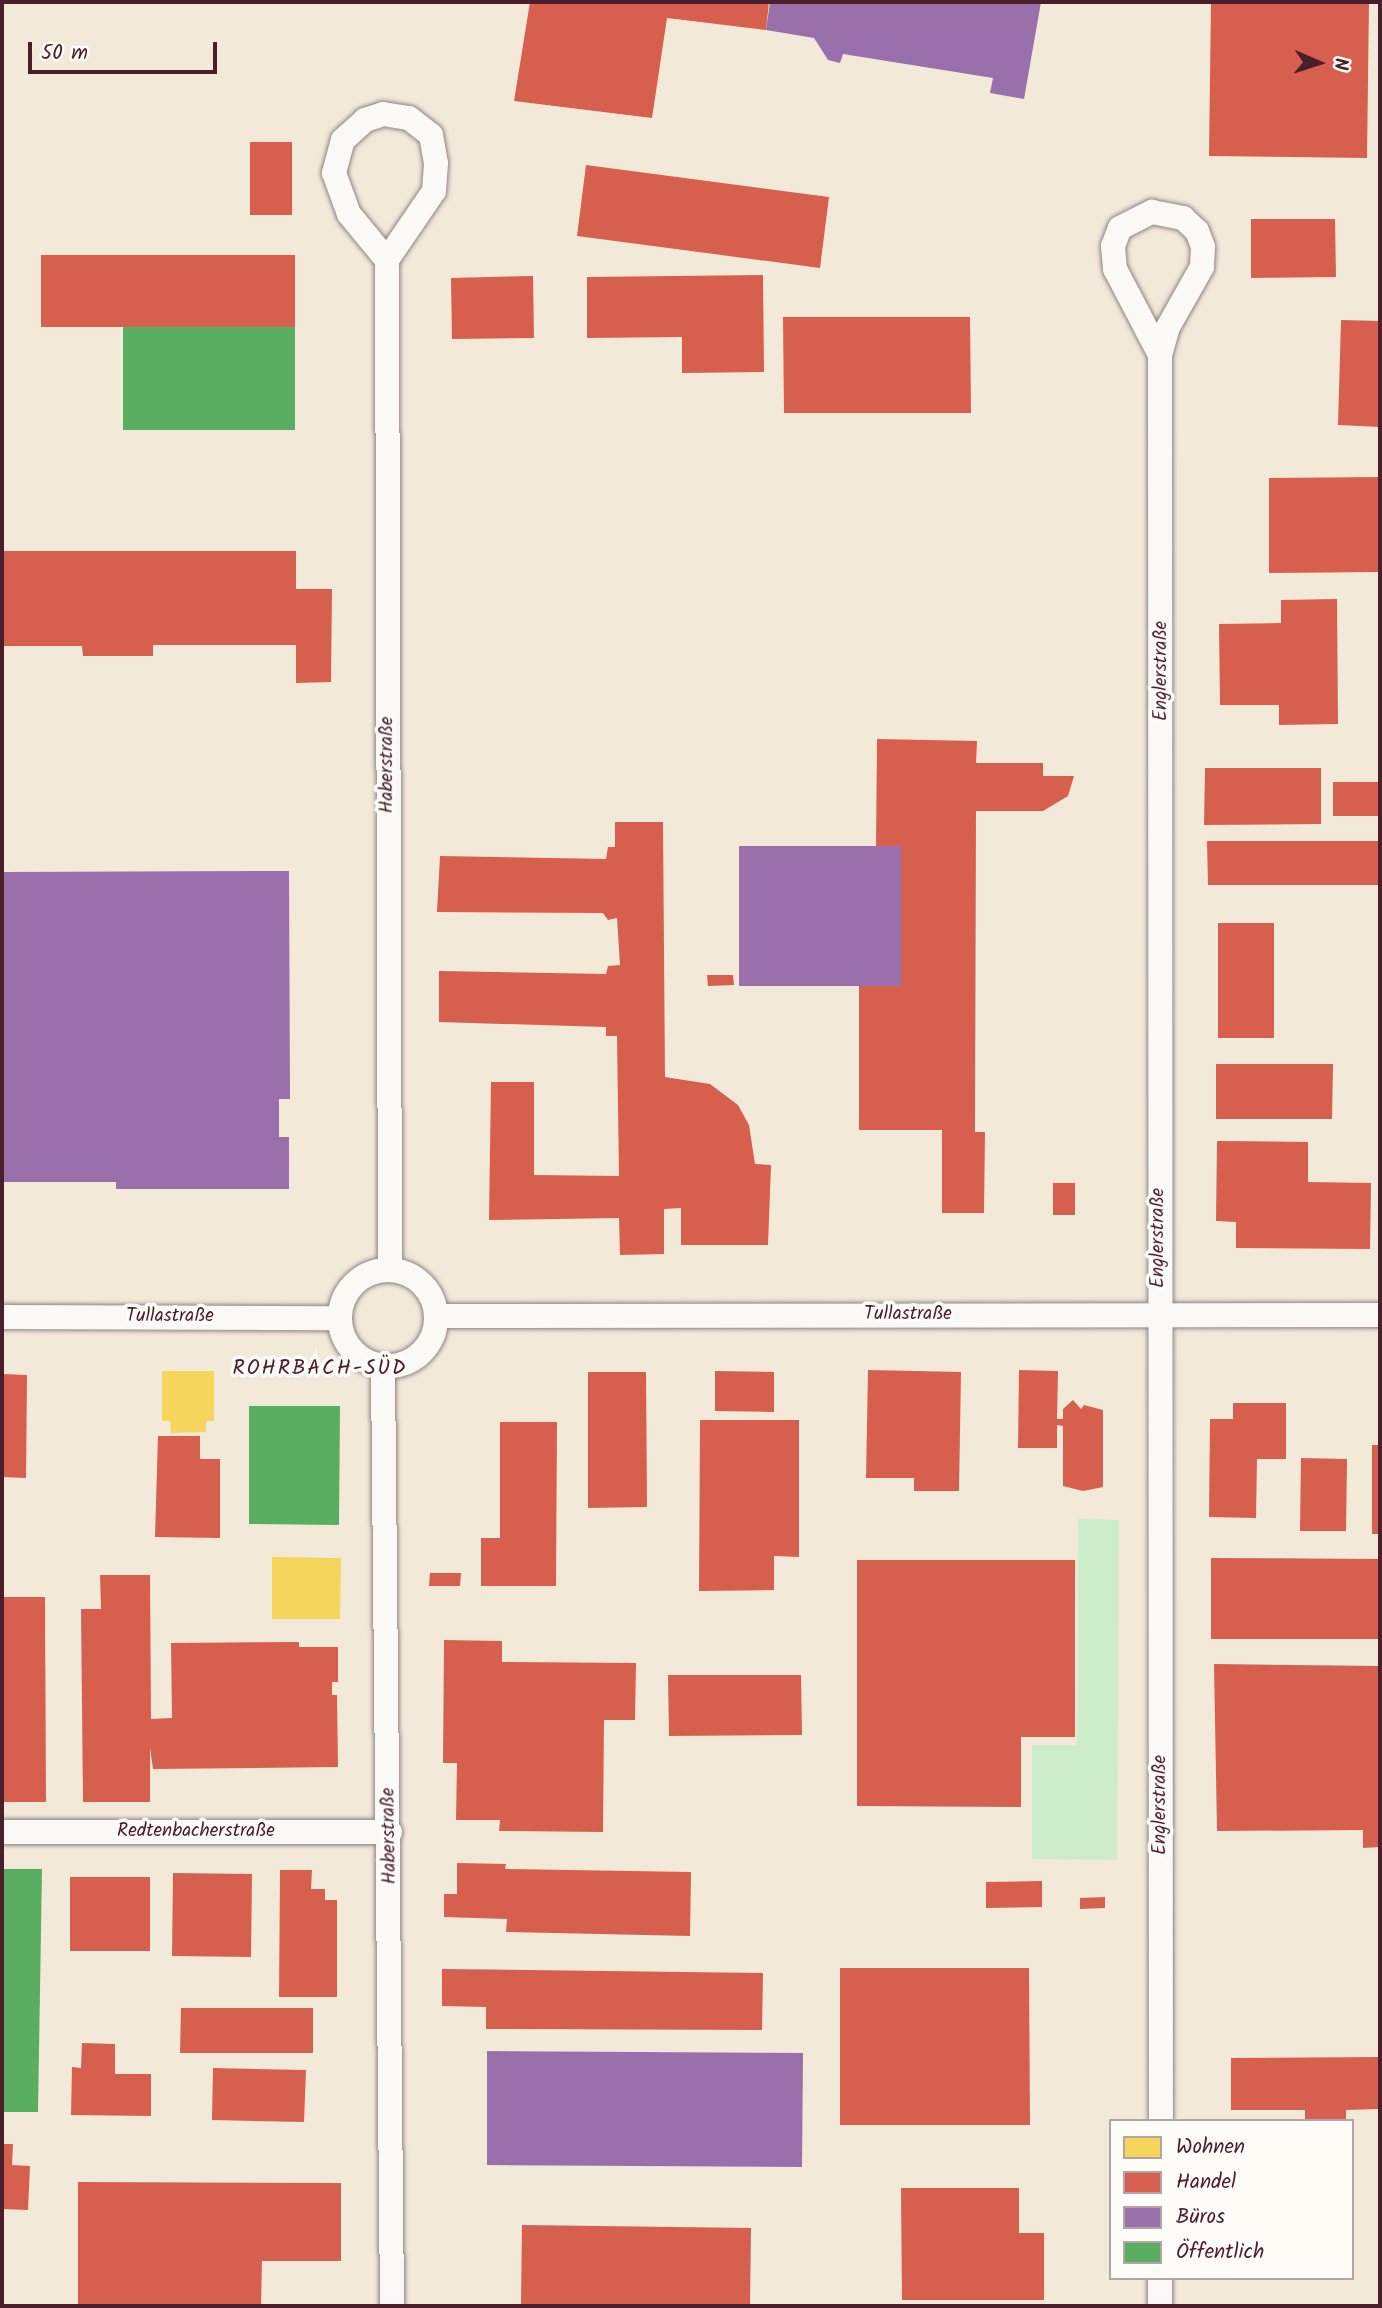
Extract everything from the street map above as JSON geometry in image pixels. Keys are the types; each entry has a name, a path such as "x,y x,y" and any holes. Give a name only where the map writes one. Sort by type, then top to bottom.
{"street":[{"path":"383,114 409,118 431,135 436,163 434,191 387,260 349,214 334,173 343,139 365,120 383,114"},
{"name":"Englerstraße","path":"1160,355 1115,269 1113,246 1120,228 1130,219 1152,212 1183,218 1197,231 1203,247 1199,276 1168,327 1160,355 1161,2119"},
{"name":"Haberstraße","path":"387,260 390,1269"},
{"path":"390,1269 411,1275 425,1286 436,1316 433,1335 422,1352 404,1364 383,1367 350,1349 339,1318 351,1284 367,1273 390,1269"},
{"name":"Tullastraße","path":"436,1316 1380,1315"},
{"name":"Tullastraße","path":"2,1317 339,1318"},
{"name":"Haberstraße","path":"383,1367 390,1832 392,2306"},
{"name":"Redtenbacherstraße","path":"2,1832 390,1832"},
{"path":"1160,2280 1160,2306"}],"shaded area":[{"name":"ROHRBACH-SÜD","path":"2,2 1380,2 1380,2306 2,2306"}],"green space":[{"path":"1078,1519 1119,1520 1117,1860 1032,1859 1032,1745 1077,1745"}],"building: Wohnen":[{"path":"162,1371 214,1371 214,1421 206,1421 206,1432 171,1433 170,1421 162,1421"},
{"path":"272,1557 341,1558 340,1619 272,1619"}],"building: Handel":[{"path":"530,2 769,2 766,30 667,18 652,118 514,101"},
{"path":"1211,2 1369,2 1367,158 1209,156"},
{"path":"250,142 292,142 292,215 250,215"},
{"path":"586,165 829,197 820,268 577,236"},
{"path":"1251,219 1335,219 1336,277 1251,278"},
{"path":"41,255 295,255 295,327 41,327"},
{"path":"763,275 764,372 682,373 682,337 587,338 587,277"},
{"path":"533,276 534,338 452,339 451,278"},
{"path":"783,317 970,317 971,413 784,413"},
{"path":"1341,320 1380,321 1380,427 1338,425"},
{"path":"1380,477 1380,572 1269,573 1269,478"},
{"path":"2,551 296,551 296,589 332,589 331,682 296,683 296,645 153,645 153,656 83,656 82,646 2,646"},
{"path":"1337,599 1338,724 1279,725 1279,705 1220,705 1219,624 1281,623 1281,600"},
{"path":"877,739 977,741 976,763 1043,763 1043,776 1074,776 1068,796 1043,811 976,811 975,1132 985,1132 984,1213 942,1213 942,1130 859,1130 859,986 901,986 901,846 876,846"},
{"path":"1205,768 1321,768 1321,824 1204,825"},
{"path":"1333,782 1380,782 1380,816 1333,816"},
{"path":"615,822 663,822 665,1077 710,1084 738,1105 749,1125 755,1164 771,1165 768,1245 681,1245 681,1208 664,1209 664,1254 620,1255 619,1218 489,1220 491,1082 534,1082 534,1175 619,1176 617,1036 606,1036 606,1027 439,1022 439,971 606,974 608,966 620,965 617,918 608,920 603,913 437,912 440,856 606,859 608,847 615,847"},
{"path":"1207,841 1380,841 1380,885 1208,885"},
{"path":"1218,923 1274,923 1274,1038 1218,1038"},
{"path":"707,975 733,975 734,985 708,986"},
{"path":"1216,1064 1333,1064 1332,1119 1216,1119"},
{"path":"1217,1141 1308,1142 1308,1182 1371,1183 1370,1249 1236,1248 1236,1222 1216,1221"},
{"path":"1053,1183 1075,1183 1075,1215 1053,1215"},
{"path":"868,1370 961,1372 959,1491 914,1491 914,1478 866,1478"},
{"path":"1019,1370 1058,1371 1057,1419 1063,1419 1063,1409 1073,1400 1081,1409 1084,1405 1103,1410 1103,1487 1083,1491 1063,1486 1063,1426 1057,1425 1057,1448 1018,1448"},
{"path":"715,1371 774,1372 774,1412 715,1411"},
{"path":"588,1372 646,1372 647,1507 588,1508"},
{"path":"2,1374 27,1375 26,1478 2,1477"},
{"path":"1233,1403 1286,1403 1286,1459 1257,1459 1256,1518 1209,1517 1210,1419 1233,1419"},
{"path":"700,1420 799,1420 799,1557 774,1556 774,1590 699,1591"},
{"path":"500,1422 557,1422 556,1586 481,1586 481,1538 500,1538"},
{"path":"158,1436 200,1436 200,1459 220,1459 220,1538 155,1537"},
{"path":"1372,1445 1380,1445 1380,1534 1372,1534"},
{"path":"1301,1458 1347,1459 1346,1531 1300,1531"},
{"path":"1211,1558 1380,1559 1380,1639 1211,1639"},
{"path":"857,1560 1075,1560 1075,1737 1021,1737 1021,1807 857,1806"},
{"path":"430,1573 461,1573 460,1586 429,1586"},
{"path":"100,1575 150,1575 151,1719 172,1718 171,1643 299,1642 299,1647 338,1647 338,1682 332,1682 332,1695 337,1695 338,1767 153,1769 150,1748 150,1802 83,1802 81,1609 101,1609"},
{"path":"2,1597 45,1597 46,1802 2,1802"},
{"path":"444,1640 502,1641 502,1662 636,1663 635,1720 604,1720 603,1832 499,1831 500,1820 456,1820 457,1763 443,1763"},
{"path":"1214,1664 1380,1666 1380,1847 1363,1848 1363,1830 1217,1831"},
{"path":"668,1675 801,1675 802,1735 669,1736"},
{"path":"457,1863 506,1864 505,1869 691,1872 690,1936 506,1932 507,1919 444,1917 444,1894 457,1894"},
{"path":"280,1870 312,1870 311,1889 325,1889 325,1900 337,1900 337,1997 279,1997"},
{"path":"173,1873 252,1874 251,1957 172,1956"},
{"path":"70,1877 150,1877 150,1951 70,1951"},
{"path":"1042,1881 1042,1907 986,1908 986,1882"},
{"path":"1105,1897 1105,1908 1080,1909 1080,1898"},
{"path":"840,1968 1029,1968 1030,2125 840,2125"},
{"path":"442,1969 763,1973 762,2030 486,2029 486,2007 442,2006"},
{"path":"181,2008 313,2008 313,2053 180,2053"},
{"path":"82,2043 115,2044 115,2074 151,2074 151,2116 71,2115 72,2067 81,2068"},
{"path":"1380,2057 1380,2109 1346,2110 1346,2119 1305,2119 1305,2110 1231,2110 1231,2058"},
{"path":"213,2068 306,2070 304,2122 212,2120"},
{"path":"2,2144 13,2144 12,2165 30,2166 28,2210 2,2209"},
{"path":"78,2182 341,2183 341,2261 262,2261 261,2306 78,2306"},
{"path":"901,2188 1019,2188 1019,2233 1044,2233 1044,2300 902,2300"},
{"path":"522,2225 751,2228 750,2306 521,2306"}],"building: Büros":[{"path":"770,2 1041,2 1024,99 990,93 993,78 843,54 840,63 828,60 814,38 766,30"},
{"path":"739,846 901,846 901,986 739,986"},
{"path":"289,871 290,1099 279,1099 279,1137 289,1137 289,1189 116,1189 116,1182 2,1182 2,872"},
{"path":"487,2051 803,2053 802,2167 487,2165"}],"building: Öffentlich":[{"path":"123,327 295,327 295,430 123,430"},
{"path":"249,1406 340,1406 339,1525 249,1524"},
{"path":"2,1869 42,1869 38,2112 2,2112"}],"district":[{"name":"ROHRBACH-SÜD","path":"320,1369"}]}
